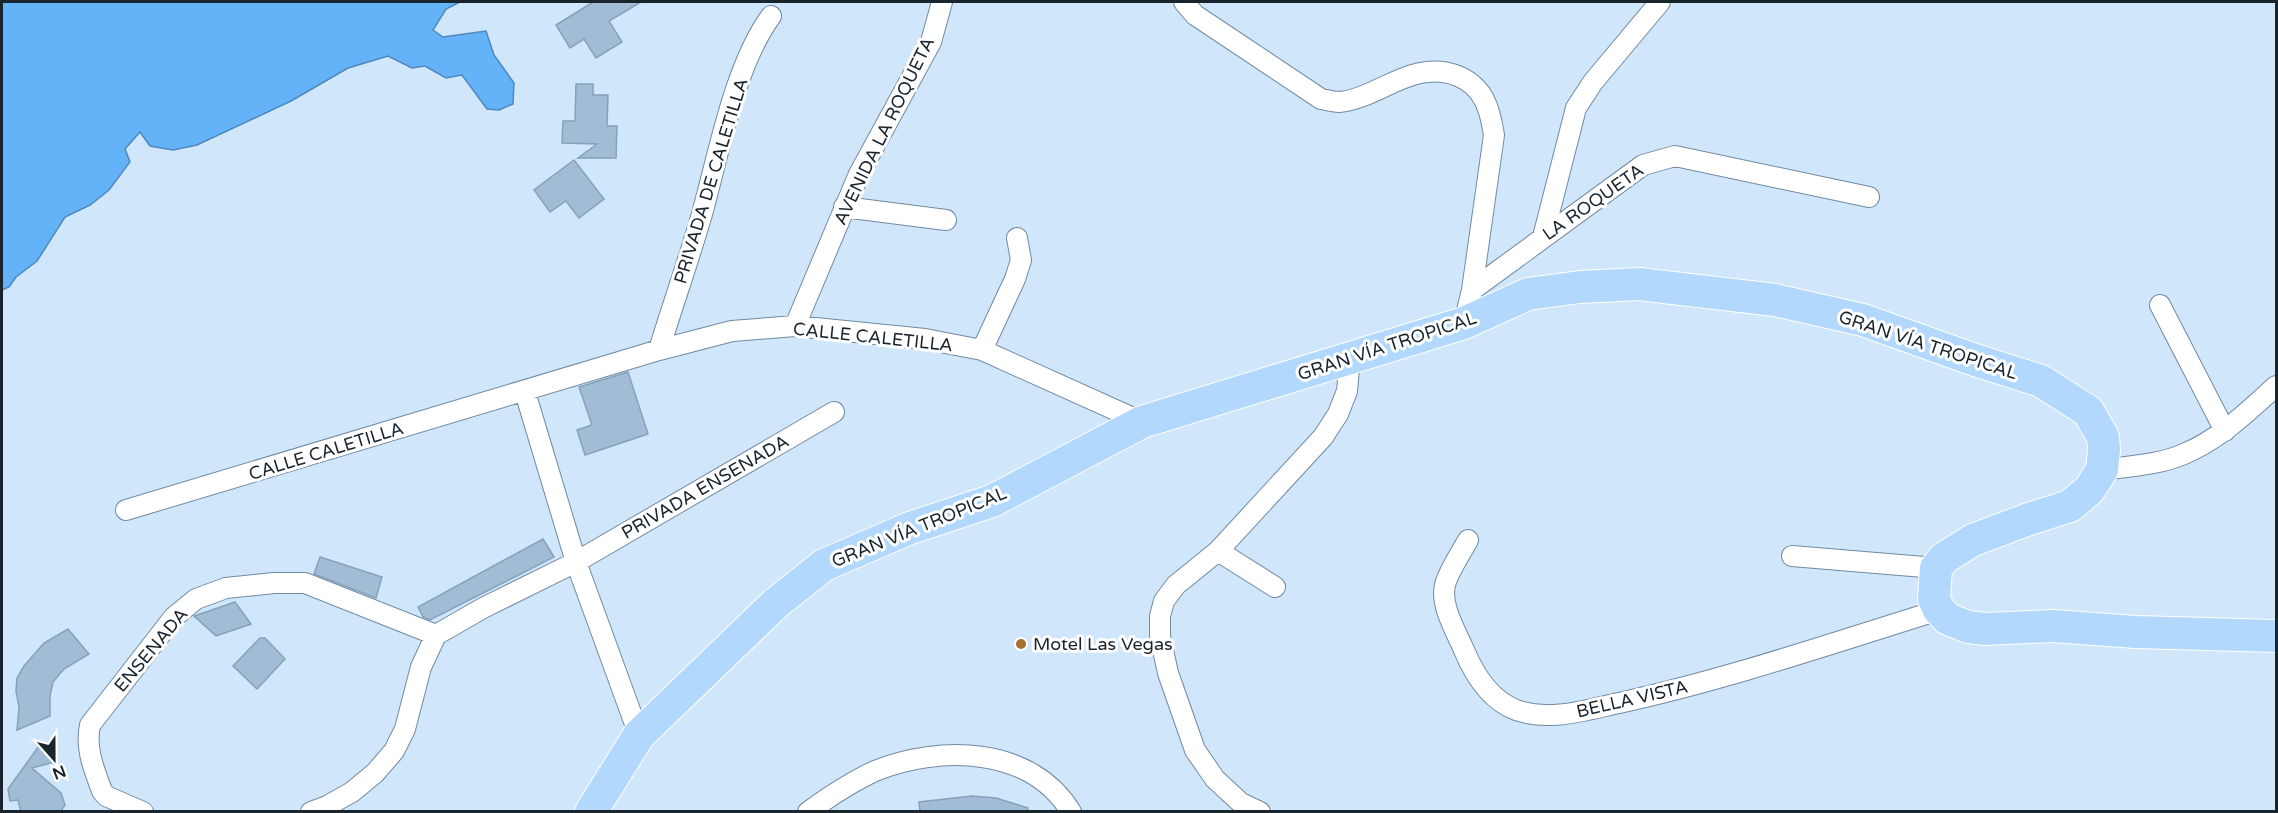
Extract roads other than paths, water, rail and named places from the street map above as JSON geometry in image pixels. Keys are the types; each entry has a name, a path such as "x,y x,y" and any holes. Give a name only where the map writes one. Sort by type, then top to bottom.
{"main road":[{"name":"GRAN VÍA TROPICAL","path":"591,812 639,735 775,604 824,565 910,528 992,501 1142,422 1464,323 1528,294 1580,287 1639,284 1775,300 1863,320 2041,381 2088,411 2103,437 2102,470"},
{"path":"2102,470 2089,490 2070,506 1973,540 1944,558 1936,568 1934,599 1939,610 1947,619 1968,627 1985,630 2053,626 2136,632 2277,636"}],"street":[{"name":"AVENIDA LA ROQUETA","path":"795,326 859,174 931,42 942,2"},
{"path":"1184,2 1195,15 1321,99 1337,102 1350,100 1401,79 1427,72 1449,73 1468,80 1481,92 1490,111 1494,135 1472,290 1464,323"},
{"path":"1543,237 1576,108 1593,82 1660,2"},
{"name":"PRIVADA DE CALETILLA","path":"659,350 701,215 730,107 758,34 771,15"},
{"name":"LA ROQUETA","path":"1472,290 1643,165 1676,156 1869,197"},
{"path":"844,207 946,220"},
{"path":"982,350 1015,279 1020,260 1017,238"},
{"path":"2160,305 2225,431"},
{"name":"CALLE CALETILLA","path":"126,510 659,350 732,331 795,326 925,339 982,350 1142,422"},
{"path":"1260,812 1240,803 1215,779 1195,750 1168,673 1160,636 1160,616 1164,600 1176,585 1218,551 1323,436 1338,414 1347,391 1350,359"},
{"path":"2102,470 2150,463 2183,455 2225,431 2277,386"},
{"path":"525,392 576,562 639,735"},
{"name":"PRIVADA ENSENADA","path":"576,562 834,412"},
{"name":"BELLA VISTA","path":"1468,540 1445,585 1446,608 1478,680 1493,695 1515,709 1537,714 1565,714 1659,694 1732,674 1939,610"},
{"path":"1218,551 1275,587"},
{"path":"1792,556 1936,568"},
{"path":"311,812 352,792 375,773 394,751 405,729 421,667 436,635 483,608 576,562"},
{"name":"ENSENADA","path":"143,812 106,796 102,791 88,750 87,738 90,725 174,617 196,599 226,588 274,583 304,584 436,635"},
{"path":"808,812 837,791 877,771 951,755 984,756 1017,765 1045,782 1071,812"}],"water":[{"path":"2,2 460,2 446,9 433,30 443,37 486,31 494,55 514,83 513,104 499,110 487,109 462,75 446,78 425,66 412,68 388,56 348,68 291,101 197,145 173,150 150,146 140,132 125,149 130,162 109,190 90,205 65,217 37,261 16,277 9,287 2,290"}],"place":[{"name":"Motel Las Vegas","path":"1021,644"}]}
